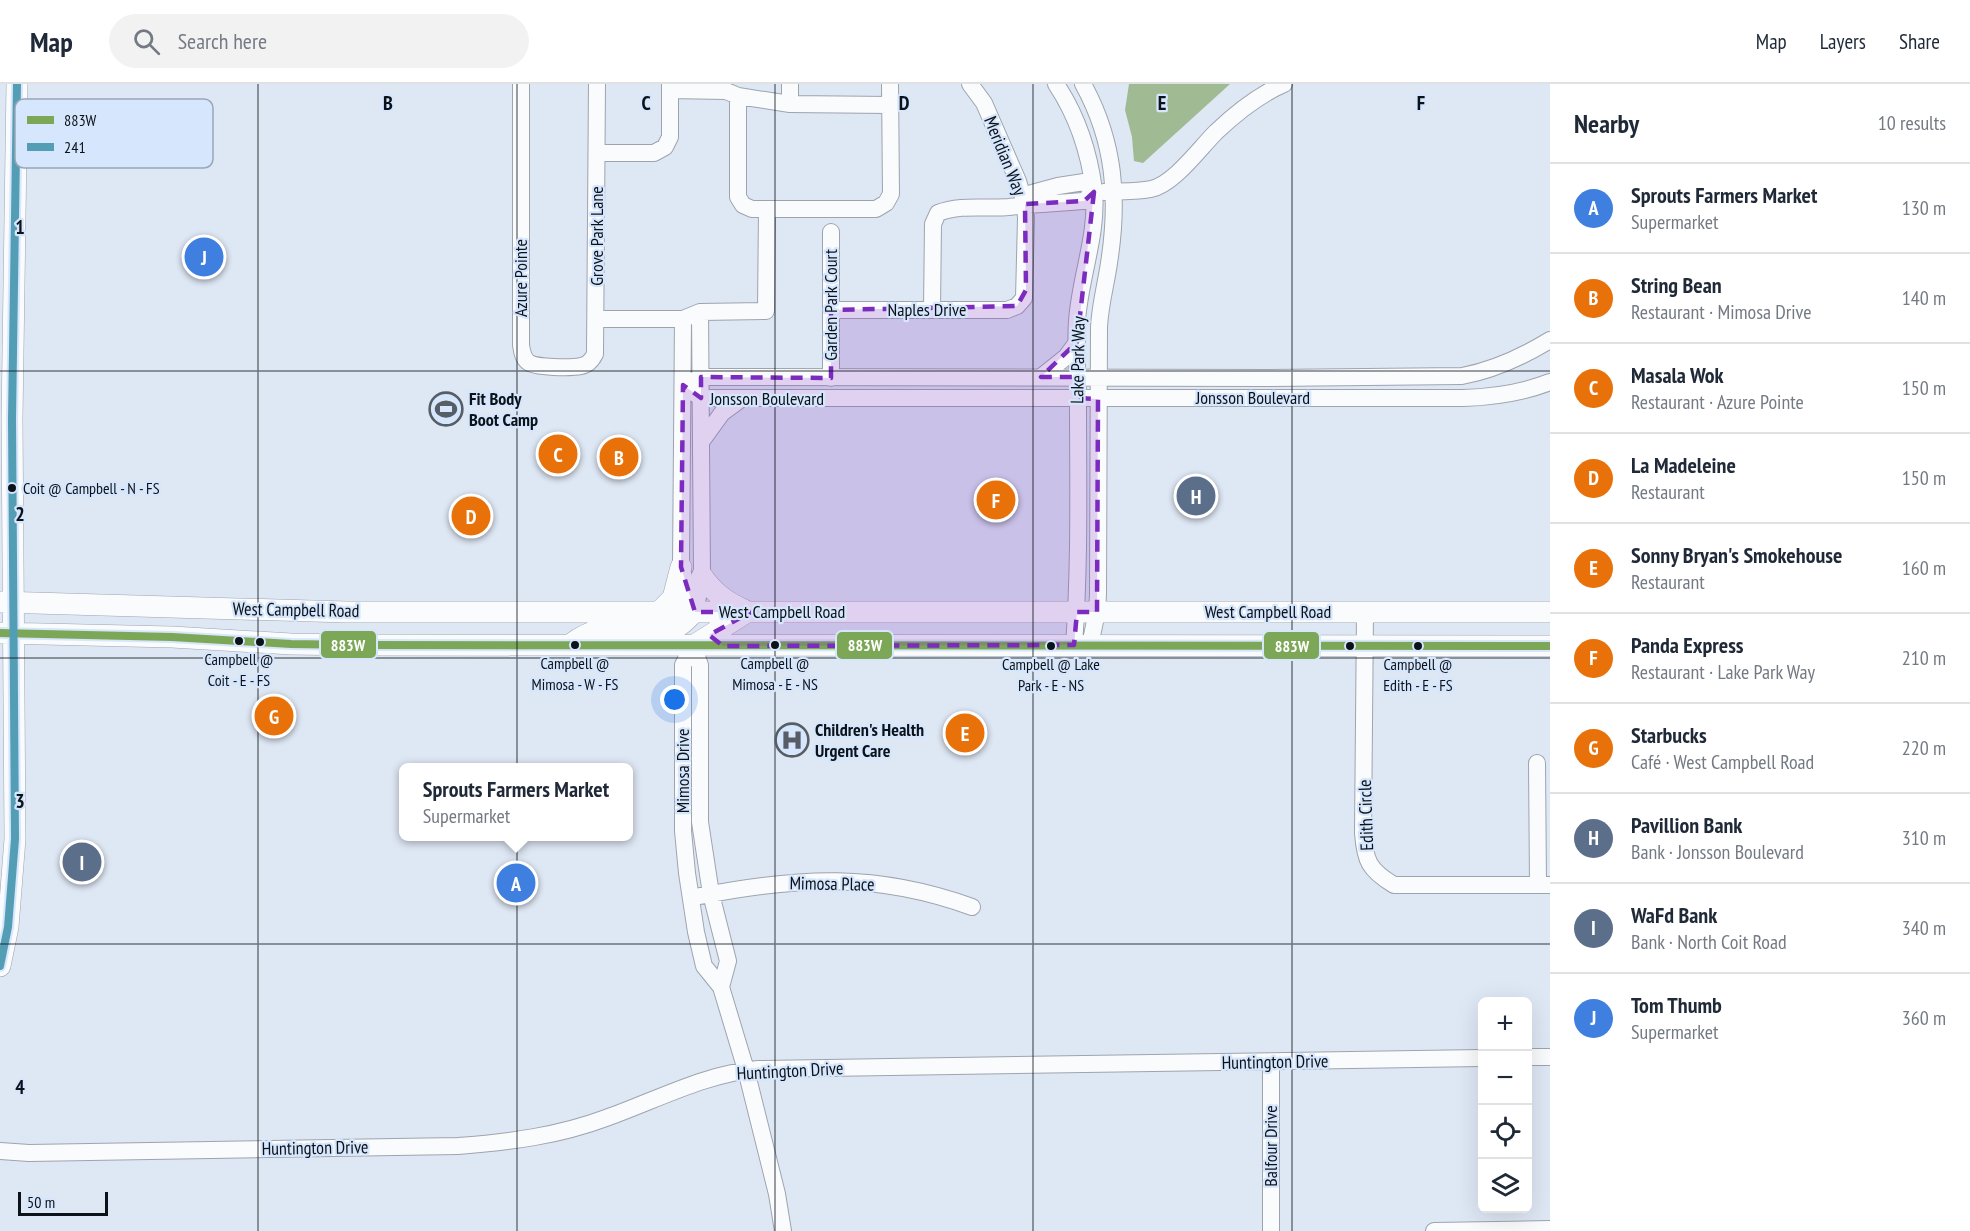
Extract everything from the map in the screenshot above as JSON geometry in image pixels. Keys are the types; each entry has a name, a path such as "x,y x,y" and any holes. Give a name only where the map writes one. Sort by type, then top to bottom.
{"main road":[{"path":"16,99 17,84"},
{"path":"0,966 12,895 15,839 7,633 4,352 15,125"},
{"path":"681,567 673,598 659,612 687,618 699,624 708,642 747,612 712,591 702,576"},
{"name":"West Campbell Road","path":"7,602 346,612 659,612"},
{"path":"346,612 349,645"},
{"name":"West Campbell Road","path":"568,646 583,634 598,629 669,627 687,618 747,612 1550,612"},
{"path":"872,645 900,621 903,612"},
{"path":"914,645 925,628 941,612"},
{"name":"West Campbell Road","path":"7,633 349,645 568,646 708,642 872,645 1550,646"},
{"path":"0,813 4,878 12,895"}],"street":[{"name":"Azure Pointe","path":"521,84 522,354 528,362 536,366 582,366 590,362 596,354 597,319"},
{"path":"597,84 597,153 654,153 665,147 670,137 670,87 726,91 738,96 790,104 890,105"},
{"path":"790,84 790,104"},
{"path":"738,96 738,197 743,205 752,209 876,209 886,203 891,194 891,84"},
{"name":"Meridian Way","path":"970,84 984,103 1018,181 1025,204 1026,290 1022,303"},
{"name":"Lake Park Way","path":"1056,84 1069,105 1083,136 1089,157 1094,192 1093,226 1077,320 1077,399 1087,612"},
{"name":"Lake Park Way","path":"1082,645 1087,612 1098,399 1100,307 1110,254 1114,191 1111,154 1095,107 1083,84"},
{"path":"932,310 933,224 938,213 950,208 1009,207 1025,204 1032,193 1071,183 1084,182 1094,192 1151,189 1170,180 1218,130 1240,111 1269,91 1284,84"},
{"name":"Grove Park Lane","path":"597,153 597,319"},
{"path":"597,319 683,319 700,312 766,311 767,209"},
{"name":"Garden Park Court","path":"831,232 831,378"},
{"name":"Naples Drive","path":"831,310 1007,310 1022,303"},
{"path":"687,618 702,576 700,312"},
{"path":"683,319 681,567 687,618"},
{"name":"Jonsson Boulevard","path":"1550,340 1504,364 1462,376 701,377 683,385 701,399 1463,398 1514,393 1550,382"},
{"path":"1041,377 1066,357 1077,342"},
{"path":"1462,376 1463,398"},
{"path":"896,378 896,399"},
{"path":"701,442 722,413 741,399"},
{"path":"682,487 701,492"},
{"name":"Edith Circle","path":"1365,612 1363,832 1365,852 1370,865 1381,877 1394,885 1544,885"},
{"name":"Mimosa Drive","path":"708,642 700,665 700,822 711,894 728,962 721,987"},
{"name":"Mimosa Drive","path":"708,642 683,665 684,852 690,898 704,966 721,987 746,1070 777,1194 783,1231"},
{"path":"1537,763 1544,885"},
{"path":"682,797 700,786"},
{"name":"Mimosa Place","path":"690,898 773,884 815,880 855,880 939,894 972,907"},
{"path":"1532,1057 1550,1057"},
{"name":"Huntington Drive","path":"0,1151 29,1153 411,1147 503,1143 573,1129 605,1119 692,1083 746,1070 1478,1058"},
{"name":"Balfour Drive","path":"1271,1062 1271,1231"},
{"path":"1434,1231 1550,1229"}],"highlighted area":[{"path":"1094,192 1077,342 1041,377 1078,377 1078,398 1098,399 1097,612 1077,612 1074,645 723,646 709,635 751,612 695,612 681,567 683,385 701,398 701,377 831,378 831,310 1017,306 1026,290 1025,204 1084,201"}],"shaded area":[{"path":"1129,84 1230,84 1143,163 1134,161 1132,137 1125,110"}],"transit line":[{"name":"241","path":"17,84 17,99"},
{"name":"241","path":"0,966 8,927 15,839 12,419 16,168"},
{"name":"883W","path":"0,633 358,645 1550,646"}],"place":[{"name":"Tom Thumb","path":"204,257"},
{"name":"Fit Body Boot Camp","path":"446,409"},
{"name":"Masala Wok","path":"558,454"},
{"name":"String Bean","path":"619,457"},
{"name":"Coit @ Campbell - N - FS","path":"12,488"},
{"name":"Pavillion Bank","path":"1196,496"},
{"name":"Panda Express","path":"996,500"},
{"name":"La Madeleine","path":"471,516"},
{"name":"Campbell @ Coit - E - FS","path":"239,641"},
{"name":"Campbell @ Mimosa - W - FS","path":"575,645"},
{"name":"Campbell @ Mimosa - E - NS","path":"775,645"},
{"name":"Campbell @ Lake Park - E - NS","path":"1051,646"},
{"name":"Campbell @ Edith - E - FS","path":"1418,646"},
{"name":"Starbucks","path":"274,716"},
{"name":"Sonny Bryan's Smokehouse","path":"965,733"},
{"name":"Children's Health Urgent Care","path":"792,740"},
{"name":"WaFd Bank","path":"82,862"},
{"name":"Sprouts Farmers Market","path":"516,883"}]}
